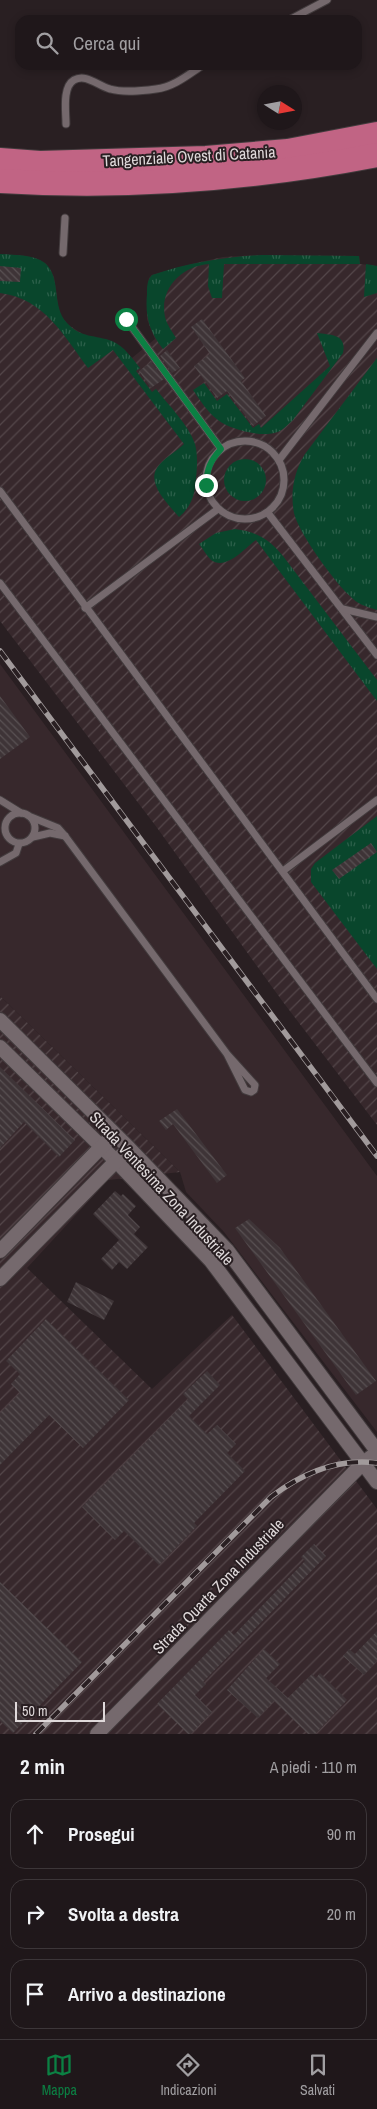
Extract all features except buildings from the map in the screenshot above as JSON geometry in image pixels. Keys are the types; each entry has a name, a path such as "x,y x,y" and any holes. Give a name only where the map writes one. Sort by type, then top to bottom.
{"highway":[{"path":"302,147 377,123"},
{"name":"Tangenziale Ovest di Catania","path":"0,160 40,163 169,159 288,151 377,134"},
{"name":"Tangenziale Ovest di Catania","path":"0,181 38,184 207,179 317,166 377,155"}],"street":[{"name":"Strada Ventesima Zona Industriale","path":"0,1020 129,1148 227,1250 377,1452"},
{"name":"Strada Ventesima Zona Industriale","path":"0,1047 116,1161 211,1261 377,1482"},
{"path":"36,1082 49,1068"},
{"path":"0,1251 114,1133"},
{"path":"0,1279 129,1148"},
{"path":"61,1189 74,1203"},
{"path":"273,1344 288,1332"},
{"name":"Strada Quarta Zona Industriale","path":"97,1734 363,1463 377,1452"}],"lane":[{"path":"298,15 327,0"},
{"path":"66,124 66,93 69,85 74,80 87,78 110,89 134,91 158,89 172,84 196,70"},
{"path":"63,253 65,218"},
{"path":"126,319 221,449"},
{"path":"279,460 377,333"},
{"path":"252,441 268,448 279,460 284,474 284,489 278,503 268,513 256,519 242,520 229,517 218,509 210,498 206,485 206,472 212,459 221,449 236,442 252,441"},
{"path":"0,492 377,999"},
{"path":"85,608 218,509"},
{"path":"268,513 377,656"},
{"path":"0,583 377,1083"},
{"path":"343,609 377,618"},
{"path":"0,800 31,818 58,828 227,1054 255,1085 254,1090 251,1092 244,1090 227,1054"},
{"path":"283,871 377,800"},
{"path":"4,831 4,825 11,816 21,813"},
{"path":"31,818 35,827 33,837"},
{"path":"0,823 9,840 19,844 29,841 33,837 50,833 65,836"},
{"path":"0,862 16,853 19,844"}],"shaded area":[{"path":"0,254 25,256 46,264 54,277 59,313 67,324 84,335 113,342 132,358 155,339 147,319 147,291 149,278 152,275 223,257 262,255 359,256 360,264 377,266 377,1125 283,1002 155,825 0,621"},
{"path":"0,664 377,1176 377,1432 224,1232 186,1192 180,1172 0,996"},
{"path":"0,996 180,1172 108,1180 27,1268 152,1389 232,1315 377,1509 377,1734 0,1734"}],"green space":[{"path":"0,254 29,256 45,263 53,276 59,309 67,323 83,334 106,339 120,346 140,368 136,371 152,392 156,389 183,422 195,444 197,466 193,495 187,509 179,517 159,492 154,478 155,471 160,464 184,444 113,350 88,368 52,320 29,303 0,293"},
{"path":"262,255 359,256 360,264 224,264 222,298 212,298 208,286 209,264 190,269 175,280 169,288 164,306 165,317 176,338 163,349 154,336 147,316 147,286 152,275 206,261"},
{"path":"366,264 377,266 377,293 364,297"},
{"path":"317,333 332,335 340,339 343,342 343,353 293,420 280,431 261,434 229,426 211,414 193,390 204,383 217,401 227,394 253,428 259,424 261,428 330,366"},
{"path":"377,358 377,610 362,605 353,599 327,569 302,532 294,513 292,497 298,468 305,454"},
{"path":"245,459 260,465 266,480 260,495 245,501 230,495 224,480 230,465"},
{"path":"235,529 262,537 283,556 377,680 377,701 256,540 235,557 223,563 211,560 199,544 216,533"},
{"path":"377,816 377,969 311,882 311,869 315,863"}],"railway":[{"path":"0,651 377,1156"},
{"path":"36,1734 271,1497 295,1481 334,1465 362,1462 377,1463"}],"route":[{"path":"126,319 221,449 212,459 206,472 206,485"}]}
